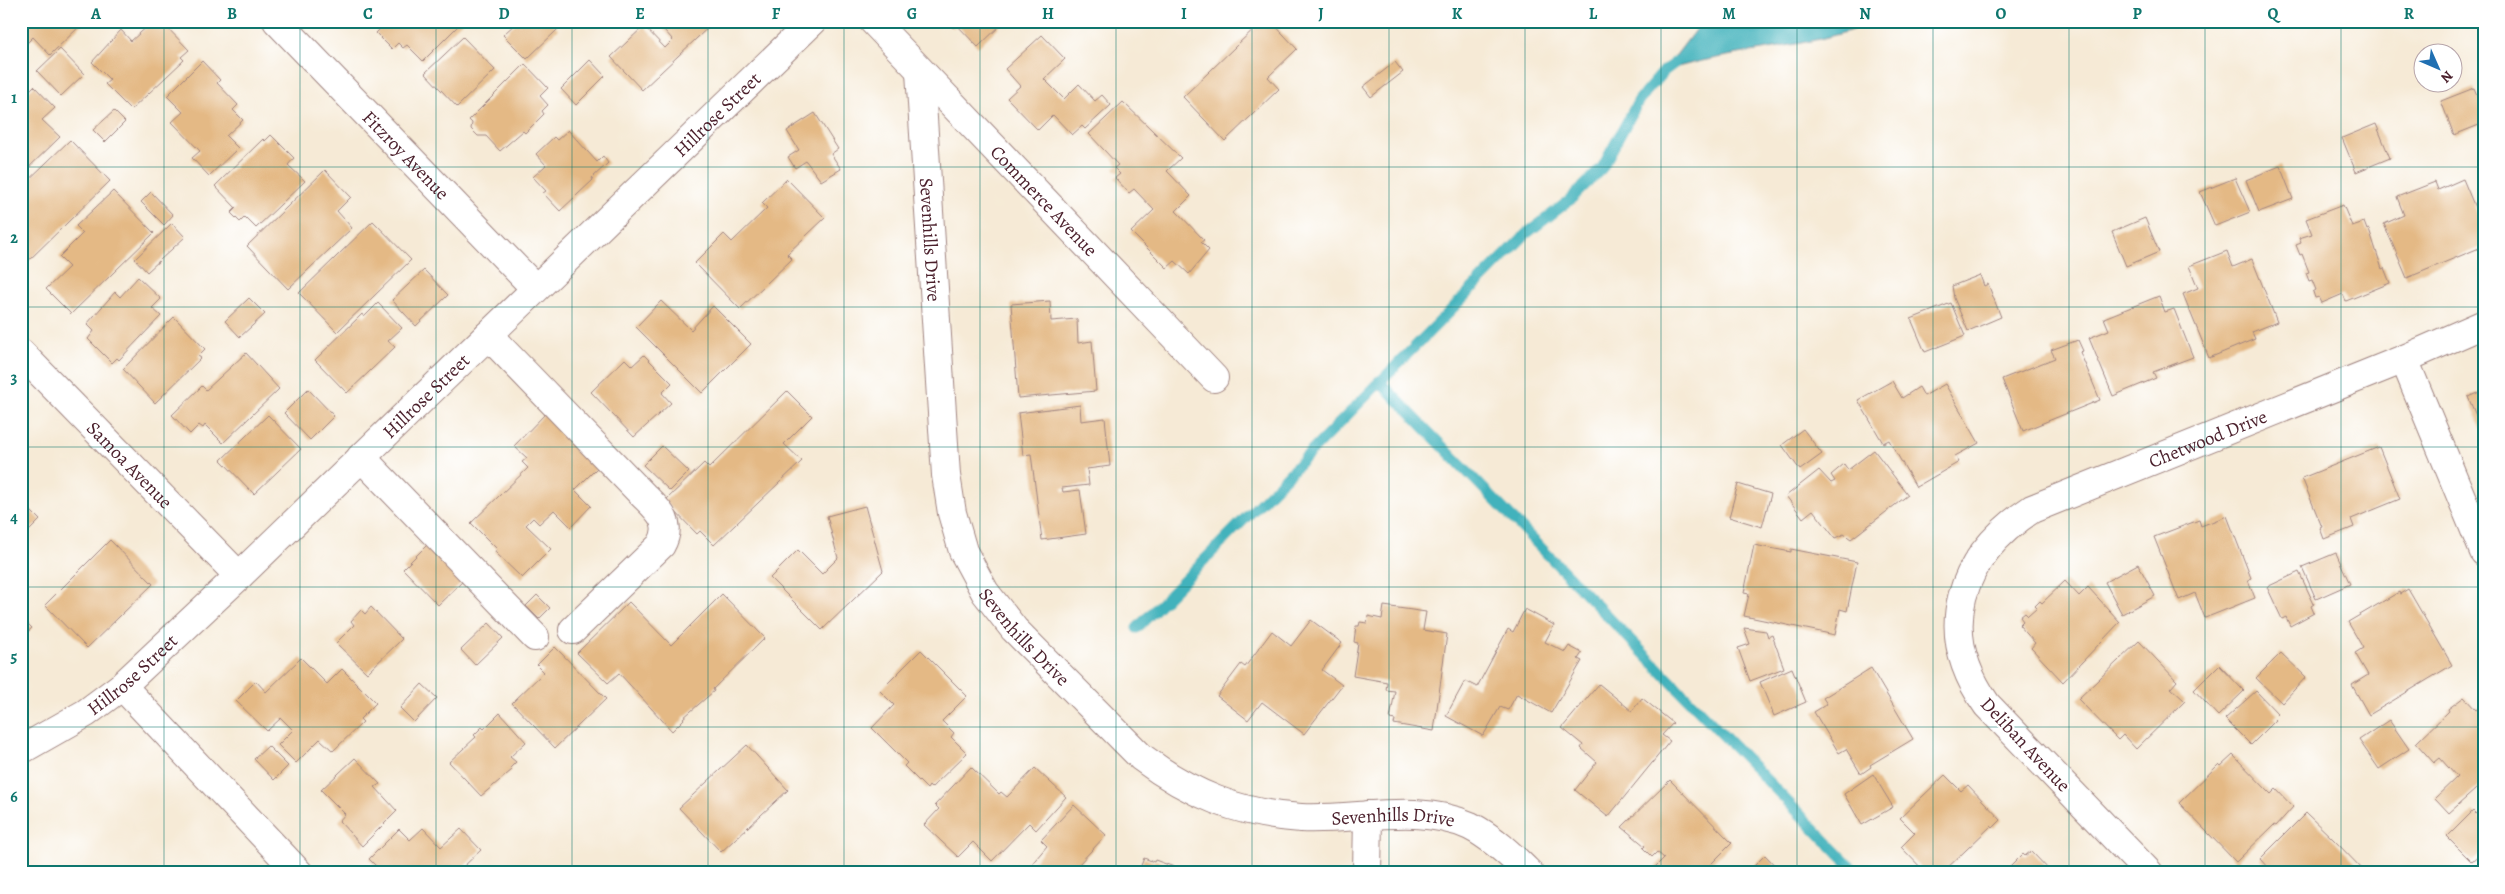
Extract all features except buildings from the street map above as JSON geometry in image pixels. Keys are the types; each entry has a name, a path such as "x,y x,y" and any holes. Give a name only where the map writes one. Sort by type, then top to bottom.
{"street":[{"name":"Fitzroy Avenue","path":"277,21 535,288"},
{"name":"Hillrose Street","path":"21,750 86,712 122,686 813,21"},
{"name":"Commerce Avenue","path":"873,21 1214,378"},
{"name":"Sevenhills Drive","path":"920,72 946,475 952,513 963,551 985,592 1014,629 1141,756 1180,784 1212,800 1276,816 1303,818 1407,814 1450,819 1470,826 1488,837 1529,873"},
{"name":"Chetwood Drive","path":"1964,589 1978,558 2001,531 2032,509 2404,359 2484,324"},
{"path":"488,335 642,494 666,523 667,534 661,545 573,630"},
{"name":"Samoa Avenue","path":"21,353 238,576"},
{"path":"2404,359 2484,552"},
{"path":"361,457 536,637"},
{"name":"Deliban Avenue","path":"1964,589 1959,615 1959,632 1963,659 1976,690 1987,705 2149,873"},
{"path":"122,686 299,873"},
{"path":"1367,873 1368,816"}],"water":[{"path":"1702,21 1876,21 1824,38 1717,58 1664,71"}],"waterway":[{"path":"1137,628 1526,234 1570,200 1602,168 1639,100 1664,71 1676,62"},
{"path":"1379,381 1857,873"}]}
